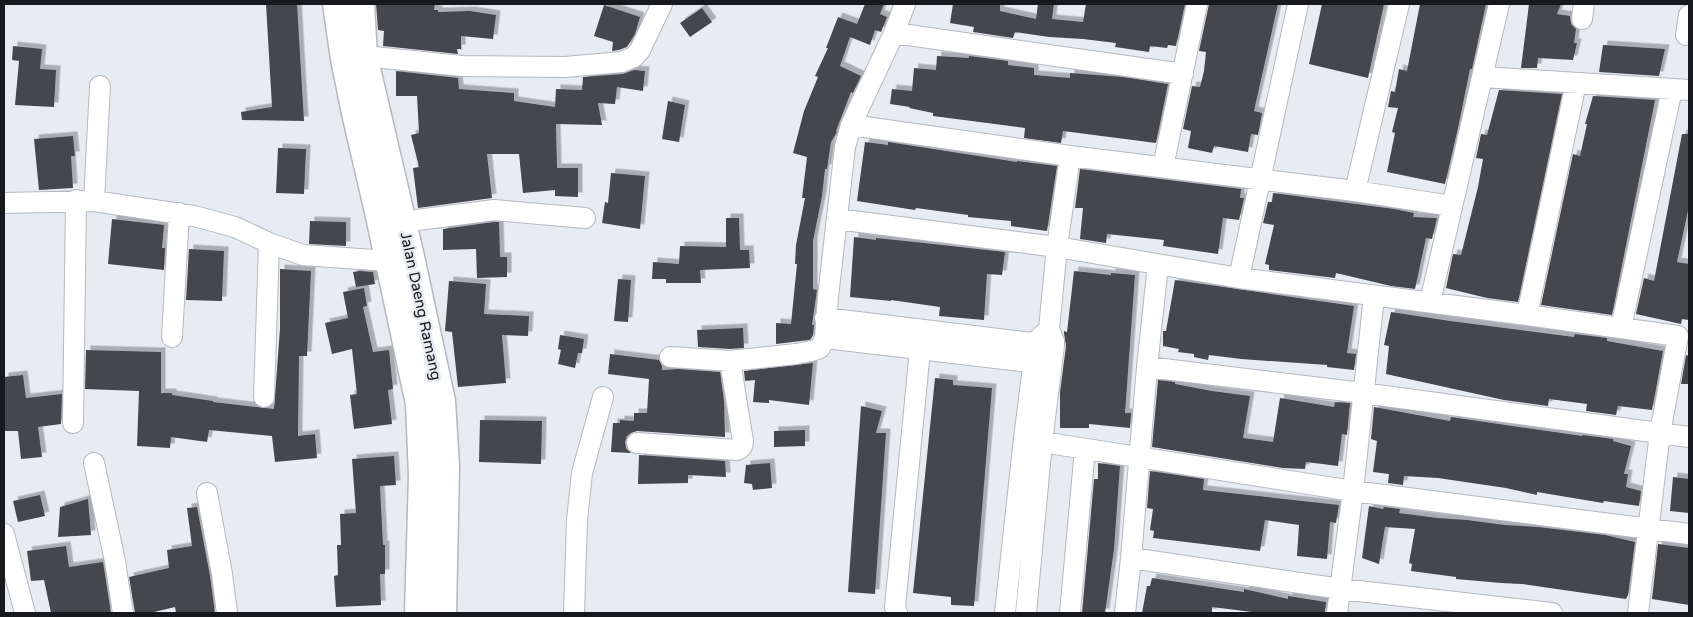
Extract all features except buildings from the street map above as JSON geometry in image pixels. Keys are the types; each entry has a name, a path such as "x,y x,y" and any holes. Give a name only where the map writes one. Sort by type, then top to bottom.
{"main road":[{"name":"Jalan Daeng Ramang","path":"336,4 354,57 402,222 399,259"},
{"name":"Jalan Daeng Ramang","path":"361,4 354,57 427,386 442,401 433,449 422,476 418,613"},
{"name":"Jalan Daeng Ramang","path":"433,449 446,466 443,613"}],"street":[{"path":"354,57 462,66 565,67 622,62 634,57 640,50 662,4"},
{"path":"670,357 730,361 812,351 820,348 825,338 825,318 845,147 850,125 894,33 905,4"},
{"path":"1163,167 1197,4"},
{"path":"1239,278 1298,4"},
{"path":"1355,191 1399,4"},
{"path":"1430,302 1499,4"},
{"path":"1686,35 1689,15"},
{"path":"894,33 1183,74"},
{"path":"1483,76 1681,89 1621,328"},
{"path":"1527,314 1576,83"},
{"path":"73,423 85,201 100,86"},
{"path":"850,125 1070,156 1355,191 1452,206"},
{"path":"1005,613 1045,349 1070,156"},
{"path":"4,203 85,201 179,213 236,227 269,243 303,255 399,259"},
{"path":"402,222 494,210 585,218"},
{"path":"172,337 179,213"},
{"path":"837,219 1057,247 1239,278 1527,314 1684,337 1660,433 1638,613"},
{"path":"264,397 269,243"},
{"path":"1125,613 1158,265"},
{"path":"1337,613 1353,491 1374,296"},
{"path":"825,318 1045,349"},
{"path":"825,338 920,350 1045,349"},
{"path":"1026,613 1042,442 1045,349"},
{"path":"897,613 895,607 920,350"},
{"path":"637,443 740,449 743,440 730,361"},
{"path":"1147,367 1363,393 1689,437"},
{"path":"574,613 577,520 582,473 603,397"},
{"path":"1042,442 1353,491 1689,534"},
{"path":"1070,613 1085,449"},
{"path":"94,464 116,561 123,613"},
{"path":"207,493 227,613"},
{"path":"4,534 25,613"},
{"path":"1131,558 1341,589 1552,613"}]}
